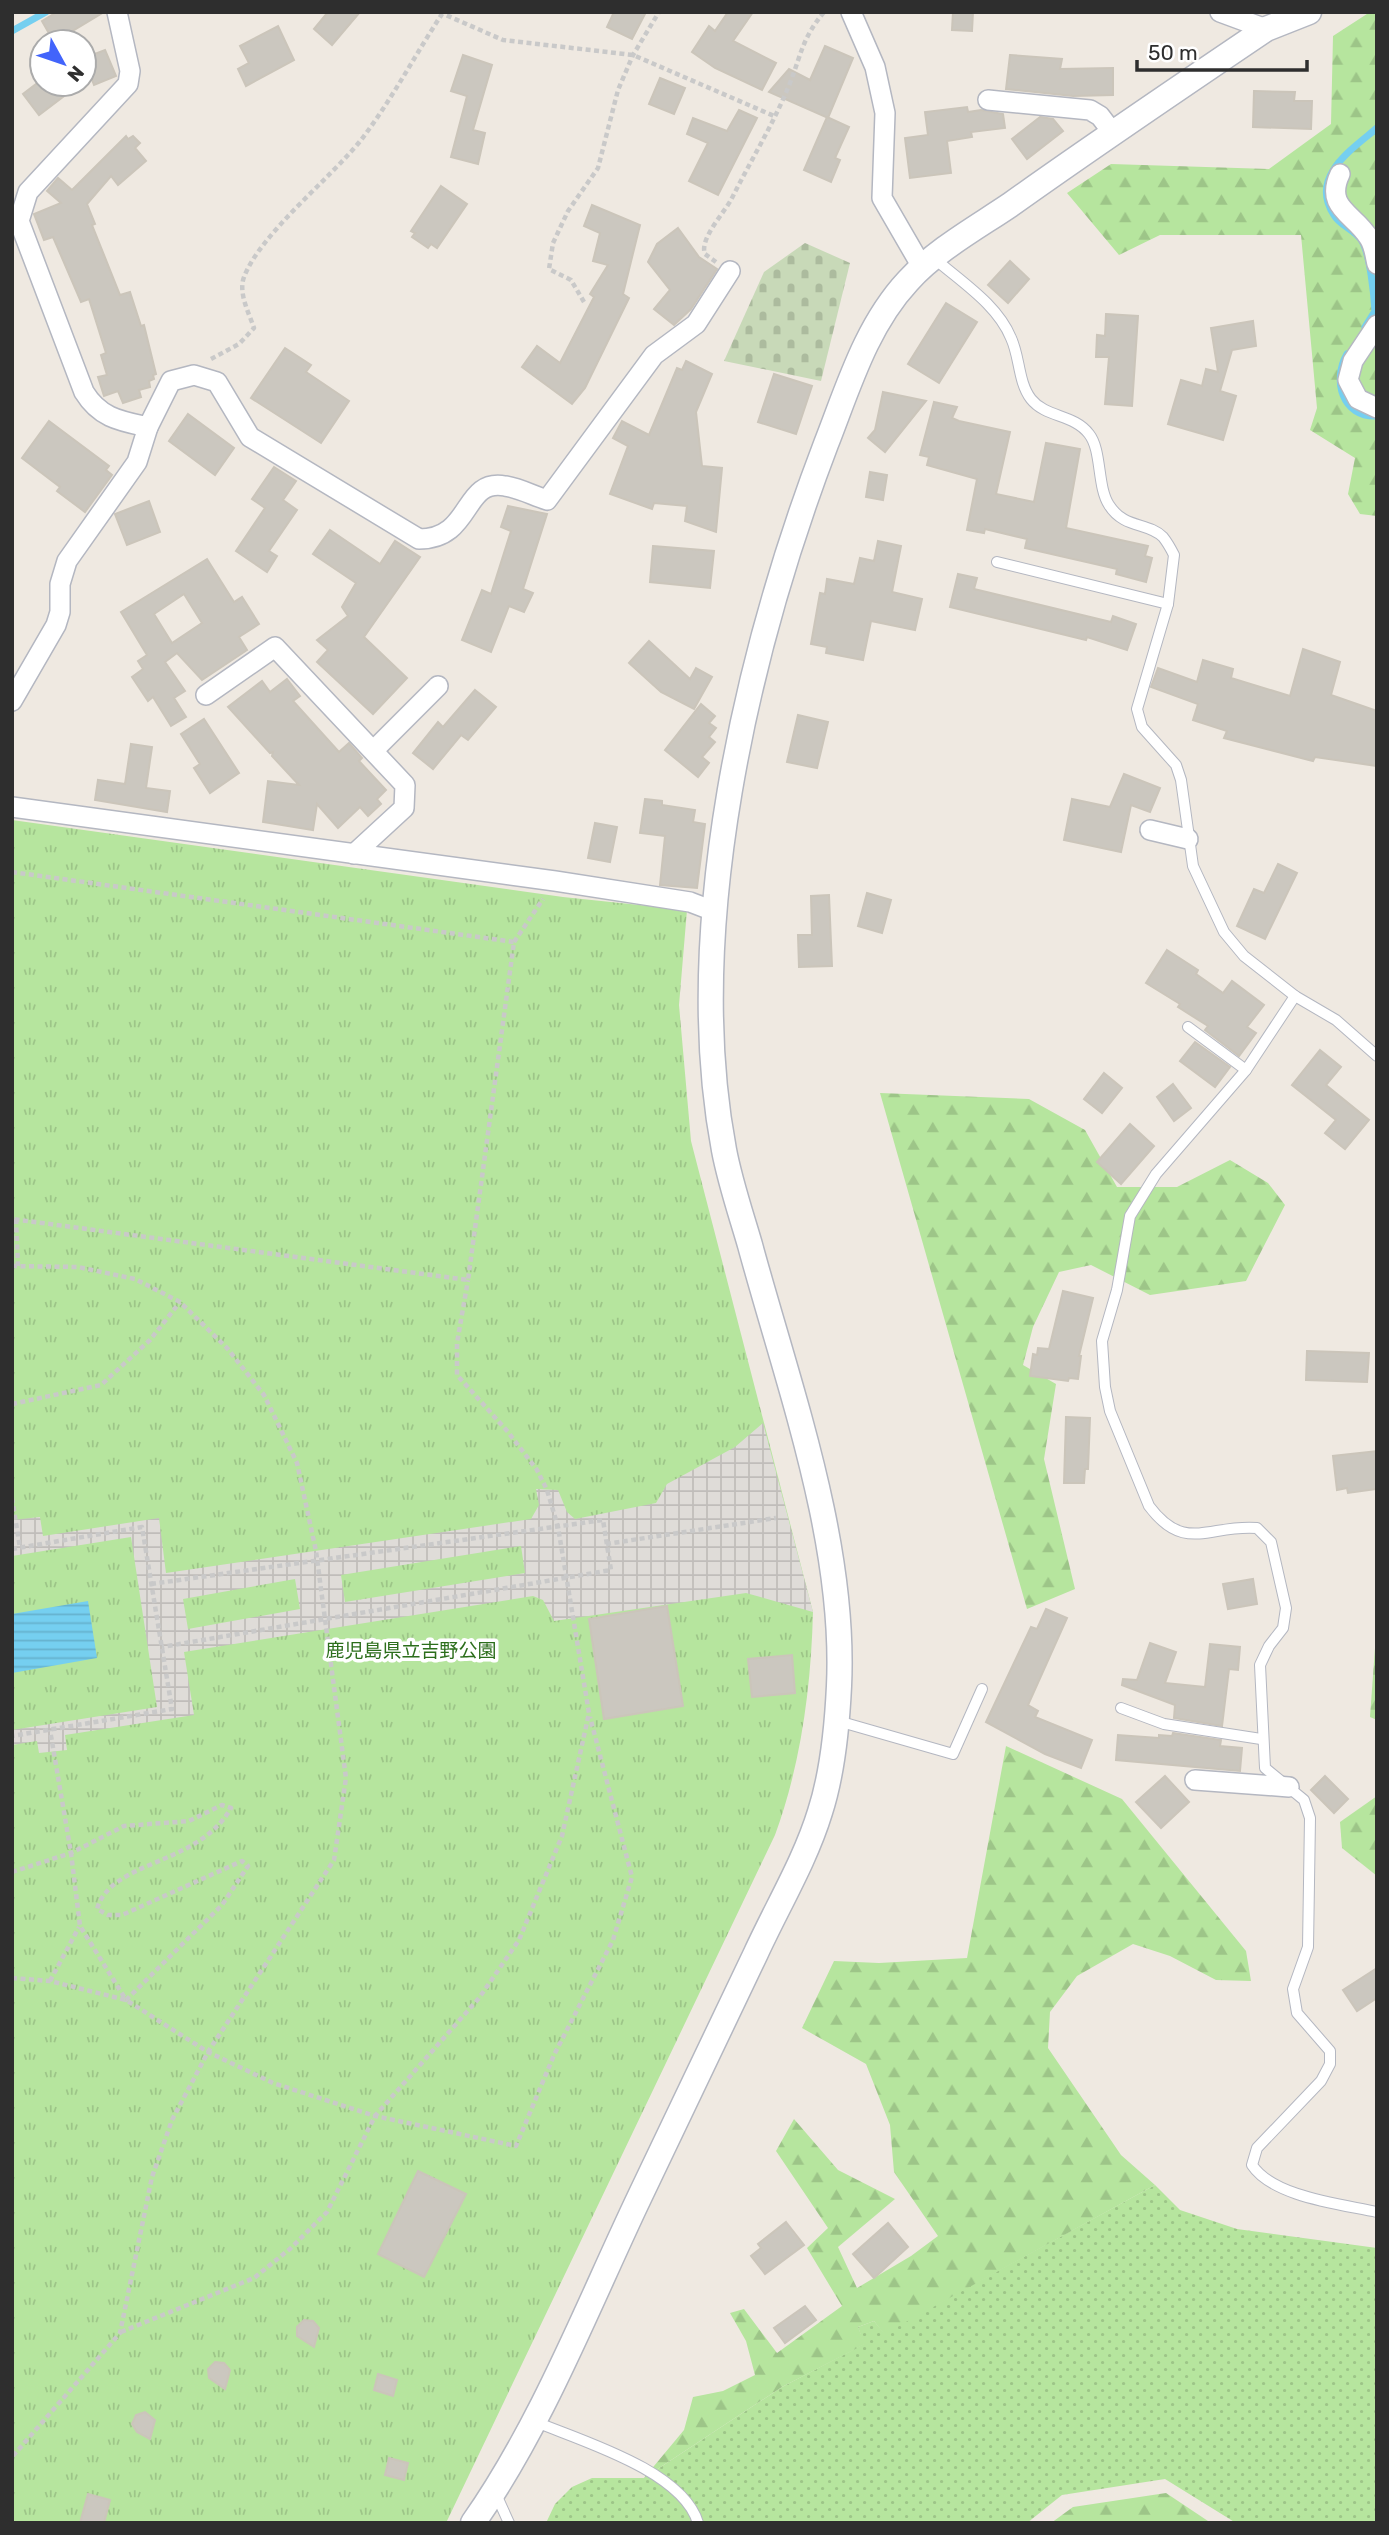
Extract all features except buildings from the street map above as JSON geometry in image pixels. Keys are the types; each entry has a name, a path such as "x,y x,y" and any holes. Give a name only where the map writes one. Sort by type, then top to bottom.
{"street":[{"path":"117,12 131,71 128,84 28,192 19,221 90,403 111,419 148,427"},
{"path":"851,12 875,67 885,113 882,198 928,263"},
{"path":"1220,12 1266,29"},
{"path":"473,2523 495,2491 532,2420 726,2022 810,1837 820,1813 837,1721 839,1603 823,1512 725,1152 715,1082 712,1016 716,912 732,788 758,652 782,569 857,363 876,325 905,284 928,263 1266,29 1309,12"},
{"path":"988,100 1090,110 1113,133"},
{"path":"1339,174 1335,184 1338,203 1369,238 1377,264"},
{"path":"12,701 56,625 60,612 60,584 67,561 137,461 148,427 172,381 194,375 217,382 250,437 419,539 436,539 449,533 476,495 486,486 504,486 547,500 654,355 696,324 730,271"},
{"path":"1377,325 1353,361 1348,380 1358,399 1377,408"},
{"path":"206,695 275,647 374,751 405,785 404,808 354,854"},
{"path":"374,751 438,686"},
{"path":"12,807 555,881 690,902 716,912"},
{"path":"1150,830 1188,839"},
{"path":"1195,1780 1289,1787"}],"lane":[{"path":"928,263 999,315 1012,339 1026,390 1032,401 1045,411 1072,419 1091,435 1107,503 1117,516 1130,524 1161,535 1174,555 1168,604 1137,709 1142,727 1176,765 1181,780 1193,866 1224,932 1244,956 1295,996 1336,1020 1377,1056"},
{"path":"997,562 1168,604"},
{"path":"1295,996 1246,1070 1156,1174 1130,1216 1117,1290 1102,1340 1110,1411 1149,1506 1158,1519 1182,1535 1199,1535 1237,1526 1257,1528 1270,1542 1286,1608 1283,1628 1269,1646 1261,1665 1261,1739 1265,1768 1304,1800 1310,1818 1308,1947 1293,1989 1297,2013 1330,2051 1330,2063 1321,2081 1257,2148 1252,2165 1259,2175 1276,2187 1377,2213"},
{"path":"1188,1027 1246,1070"},
{"path":"837,1721 953,1755 982,1689"},
{"path":"1121,1708 1164,1724 1261,1739"},
{"path":"532,2420 649,2468 687,2504 698,2523"},
{"path":"495,2491 509,2523"}],"path":[{"path":"584,302 571,280 549,269 553,243 568,212 598,168 618,90 633,55 659,12"},
{"path":"730,271 705,254 705,243 727,209 774,116 790,83 806,35 824,12"},
{"path":"209,360 239,344 254,328 244,299 242,281 248,267 275,232 361,139 440,13 503,40 633,55 774,116"},
{"path":"12,872 514,942"},
{"path":"12,1978 50,1981 126,2000 208,2052 273,2083 375,2116 516,2146 554,2055 613,1940 632,1877 589,1713 558,1527 547,1490 537,1470 508,1432 457,1375 457,1343 514,942 555,881"},
{"path":"120,2333 152,2177 172,2120 208,2052 334,1860 346,1778 317,1561 297,1463 264,1395 227,1348 180,1302 135,1279 78,1267 15,1266 14,1219 468,1280"},
{"path":"12,1404 101,1385 150,1340 180,1302"},
{"path":"12,1498 20,1548"},
{"path":"606,1544 776,1518"},
{"path":"151,1584 603,1520 611,1570 162,1647"},
{"path":"12,1549 142,1527 172,1709 12,1736"},
{"path":"12,2457 120,2333 254,2278 292,2248 327,2212 375,2116 479,1998 519,1940 562,1836 589,1713"},
{"path":"50,1730 71,1853 80,1926 126,2000"},
{"path":"12,1872 71,1853 124,1826 189,1821 222,1805 231,1808 222,1825 209,1837 177,1856 116,1880 102,1894 97,1909 108,1916 122,1915 242,1861 248,1866 222,1905 126,2000"},
{"path":"50,1981 80,1926"}],"green space":[{"path":"1370,12 1377,12 1377,516 1360,514 1348,494 1355,458 1310,430 1317,408 1301,235 1160,235 1119,255 1067,193 1111,164 1269,169 1331,124 1333,36"},
{"path":"805,243 850,263 821,381 724,361 764,272"},
{"name":"鹿児島県立吉野公園","path":"12,820 563,897 687,910 679,1005 691,1141 813,1612 803,1725 792,1781 775,1835 446,2523 12,2523"},
{"path":"880,1093 1029,1099 1085,1130 1117,1187 1177,1187 1230,1160 1268,1183 1285,1205 1246,1281 1150,1295 1091,1265 1059,1272 1033,1327 1023,1365 1056,1384 1044,1459 1075,1589 1027,1609"},
{"path":"1377,1620 1377,1720 1370,1717"},
{"path":"1006,1746 1122,1799 1246,1951 1251,1981 1216,1980 1170,1956 1133,1944 1077,1976 1050,2012 1048,2048 1121,2155 1155,2185 884,2334 874,2321 858,2327 865,2344 782,2387 644,2478 684,2430 693,2397 723,2391 755,2375 746,2341 730,2313 744,2309 777,2353 842,2306 807,2248 828,2228 776,2151 794,2119 838,2170 895,2199 838,2247 857,2288 911,2256 938,2236 894,2172 890,2125 866,2064 802,2028 834,1961 879,1963 967,1958"},
{"path":"1377,1796 1377,1876 1342,1848 1340,1822"},
{"path":"1155,2185 1180,2210 1237,2229 1377,2248 1377,2523 1236,2523 1165,2479 1062,2495 1027,2523 546,2523 555,2504 572,2487 592,2478 644,2478 782,2387 864,2344 858,2327 874,2321 884,2333"},
{"path":"1166,2493 1211,2523 1051,2523 1073,2507"}],"shaded area":[{"path":"763,1423 813,1612 746,1593 554,1621 543,1600 533,1596 184,1652 194,1715 65,1735 67,1750 39,1753 37,1741 12,1745 12,1730 157,1707 131,1537 12,1556 12,1520 40,1517 43,1536 159,1518 166,1573 531,1519 539,1505 536,1489 558,1490 567,1512 575,1519 656,1503 667,1484 735,1447","holes":["521,1546 525,1573 345,1602 341,1575","295,1579 300,1609 188,1629 183,1599"]}],"water":[{"path":"88,1601 97,1658 12,1673 12,1614"}],"waterway":[{"path":"12,31 46,12"},
{"path":"1365,327 1375,311 1365,247 1359,237 1334,215 1328,201 1327,188 1330,177 1345,155 1377,128"},
{"path":"1347,354 1340,375 1343,396 1355,411 1377,416"}]}
